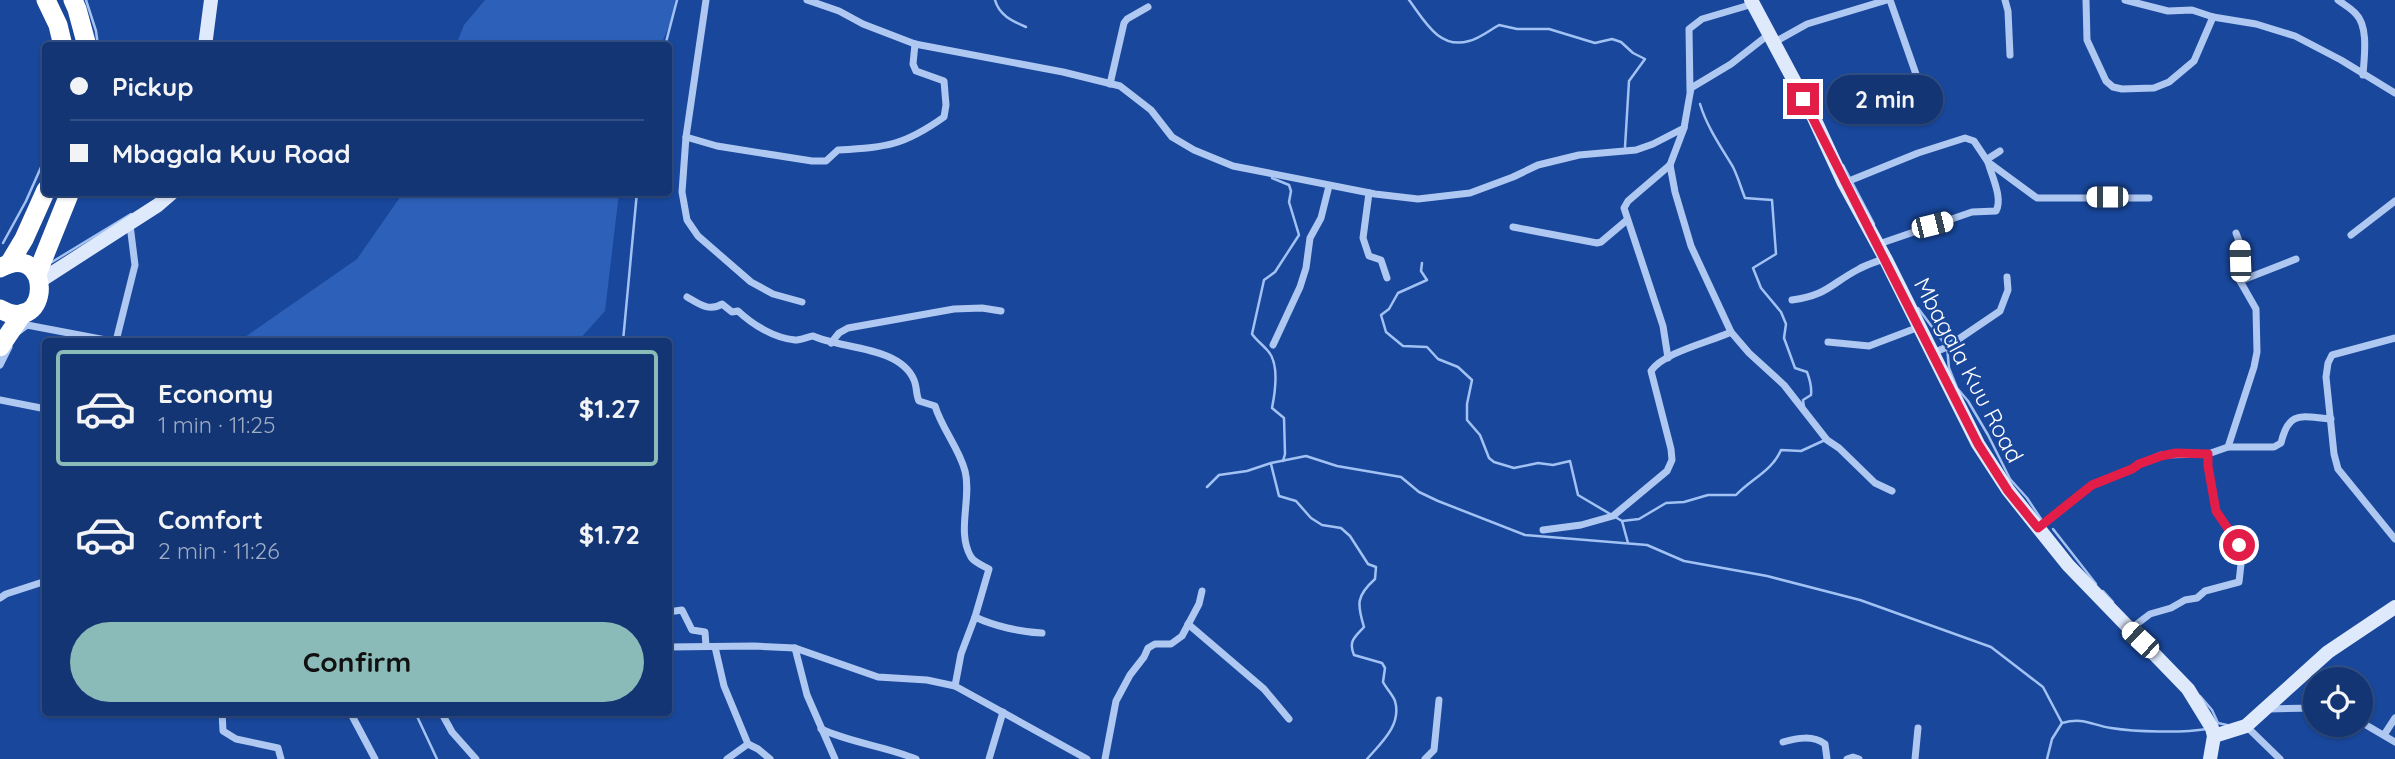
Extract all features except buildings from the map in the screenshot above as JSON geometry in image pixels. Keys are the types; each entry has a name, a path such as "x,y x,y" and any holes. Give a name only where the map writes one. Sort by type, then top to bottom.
{"highway":[{"path":"46,0 58,25 61,42"},
{"path":"72,0 86,42"},
{"path":"5,266 24,239 43,196"},
{"path":"0,347 38,300 69,196"},
{"path":"5,266 26,265 44,275"},
{"path":"0,309 25,319"}],"street":[{"path":"206,42 211,0"},
{"path":"706,0 686,137 682,192 687,220 691,229 751,282 773,294 802,302"},
{"path":"807,0 915,44 1063,72 1120,86 1151,110 1172,137 1194,150 1233,166 1369,193 1418,199 1471,193 1538,164 1579,155 1636,150 1684,128"},
{"path":"1690,91 1770,39 1807,24 1889,0 1917,77"},
{"path":"2005,0 2010,55"},
{"path":"2086,0 2087,40 2106,81 2113,87 2122,89 2154,89 2169,82 2194,61 2213,17"},
{"path":"2125,0 2168,11 2192,10 2295,36 2395,93"},
{"path":"2192,10 2198,0"},
{"path":"2337,0 2355,12 2360,21 2363,33 2363,75"},
{"path":"1668,358 1663,326 1624,212 1626,204 1670,165 1684,128 1690,91 1689,29 1702,19 1752,2"},
{"name":"Mbagala Kuu Road","path":"1752,2 1814,118 1844,183 1920,326 1978,444 2008,491 2068,565 2188,689 2209,722 2214,736"},
{"path":"1110,84 1124,23 1148,7"},
{"path":"686,137 717,146 826,162 838,150 881,147 905,141 944,117 946,105 944,81 916,71 915,44"},
{"path":"1844,183 1918,153 1965,138 1974,141 1988,162 1997,189 1999,209 1972,212 1876,245"},
{"path":"1988,162 1989,158 2000,151"},
{"path":"1988,162 2037,198 2149,198"},
{"path":"1670,165 1675,192 1692,246 1731,332 1749,353 1784,385 1827,440 1875,484 1892,491"},
{"path":"1273,345 1300,287 1310,238 1321,218 1329,186"},
{"path":"1369,193 1364,245 1369,256 1381,260 1387,278"},
{"path":"44,275 129,224 168,196"},
{"path":"2351,235 2395,201"},
{"path":"1513,228 1597,243 1627,219"},
{"path":"115,338 135,265 129,224"},
{"path":"2228,447 2257,352 2256,309 2240,281 2239,241 2236,233"},
{"path":"1792,300 1813,298 1858,269 1885,258"},
{"path":"2240,281 2296,259"},
{"path":"1933,353 1947,347 2000,311 2008,290 2007,277"},
{"path":"687,297 707,308 716,308 722,304 732,312 738,311 752,324 797,340 813,336 831,343 863,348 892,359 903,366 914,379 919,401 935,406 940,423 964,469 967,484 966,545 972,560 989,569 961,654 955,686"},
{"path":"831,343 839,333 848,328 954,309 982,308 1000,311"},
{"path":"0,365 25,319 102,338"},
{"path":"1828,342 1868,345 1920,326"},
{"path":"1543,530 1581,526 1613,516 1667,471 1672,460 1671,449 1650,374 1655,365 1668,358 1731,332"},
{"path":"2395,338 2332,355 2326,377 2338,469 2395,539"},
{"path":"0,400 42,408"},
{"path":"2038,528 2092,485 2139,464 2176,453 2208,454 2228,447 2274,447 2281,443 2284,427 2289,421 2304,418 2331,419"},
{"path":"2129,630 2150,614 2239,582 2239,545 2216,511 2208,454"},
{"path":"0,598 42,582"},
{"path":"1105,759 1116,701 1130,674 1148,648 1155,644 1178,641 1199,604 1202,591"},
{"path":"2210,759 2214,736 2246,726 2328,652 2395,607"},
{"path":"672,611 682,610 692,630 705,632 748,744 770,759"},
{"path":"975,617 988,623 1042,633"},
{"path":"1188,624 1264,689 1289,719"},
{"path":"672,647 795,648 878,677 927,680 955,686 1087,759"},
{"path":"795,648 807,695 835,759"},
{"path":"1425,759 1434,750 1439,701"},
{"path":"2264,709 2303,708"},
{"path":"989,759 1003,712"},
{"path":"222,716 223,732 236,739 278,748 281,759"},
{"path":"352,716 375,759"},
{"path":"443,716 452,732 476,759"},
{"path":"2384,736 2395,718"},
{"path":"2246,726 2280,759"},
{"path":"1915,759 1917,727"},
{"path":"821,729 839,737 868,743 916,759"},
{"path":"2373,729 2395,742"},
{"path":"1783,742 1804,738 1819,740 1825,744 1827,759"},
{"path":"727,759 748,744"},
{"path":"1847,759 1859,759"}],"shaded area":[{"path":"485,0 675,0 672,19 662,42 457,42 464,25"},
{"path":"401,196 619,196 605,311 581,338 245,337 357,259"}],"waterway":[{"path":"86,0 97,42"},
{"path":"666,42 677,0"},
{"path":"995,0 1003,14 1026,27"},
{"path":"1409,0 1433,31 1458,43 1473,40 1499,25 1517,29 1549,29 1595,43 1612,39 1621,42 1645,59 1629,81 1625,147"},
{"path":"1700,104 1710,129 1733,167 1745,198 1772,200 1776,254 1753,268 1761,288 1781,312 1786,324 1784,338 1795,368 1807,372 1811,395 1803,400 1804,407"},
{"path":"3,243 42,165"},
{"path":"1843,165 1874,224"},
{"path":"1272,178 1289,185 1289,202 1299,235 1275,272 1264,280 1252,334 1268,351 1274,363 1276,379 1272,408 1284,418 1283,461"},
{"path":"623,338 637,196"},
{"path":"52,262 131,214"},
{"path":"1422,263 1421,271 1427,280 1398,293 1389,309 1381,315 1386,332 1403,346 1427,347 1438,359 1458,367 1472,380 1467,420 1480,435 1489,458 1514,468 1570,461 1578,495 1622,521 1628,543"},
{"path":"1918,308 1947,347 1949,368 1957,388 1988,435 2010,479 2041,519"},
{"path":"1622,521 1639,519 1666,503 1684,502 1708,495 1736,495 1767,469 1781,450 1801,451 1825,440"},
{"path":"1207,487 1219,475 1306,456 1337,466 1401,477 1419,492 1438,501 1525,535 1647,545 1684,561 1767,576 1860,600 1991,647 2043,687 2062,723 2052,739 2047,759"},
{"path":"1271,464 1279,496 1296,501 1311,518 1322,525 1341,528 1350,536 1368,564 1376,567 1375,579 1361,596 1360,612 1364,627 1353,639 1352,650 1354,655 1382,663 1385,668 1383,682 1394,699 1396,718 1389,733 1367,759"},
{"path":"2053,529 2096,584"},
{"path":"2103,591 2113,602"},
{"path":"2137,626 2149,639"},
{"path":"2200,696 2212,710 2218,723 2227,725"},
{"path":"417,716 437,759"},
{"path":"2062,723 2082,721 2111,728 2146,731 2207,729"}],"route":[{"path":"1803,99 1978,444 2008,491 2038,528 2092,485 2139,464 2176,453 2208,454 2216,511 2239,545"}]}
